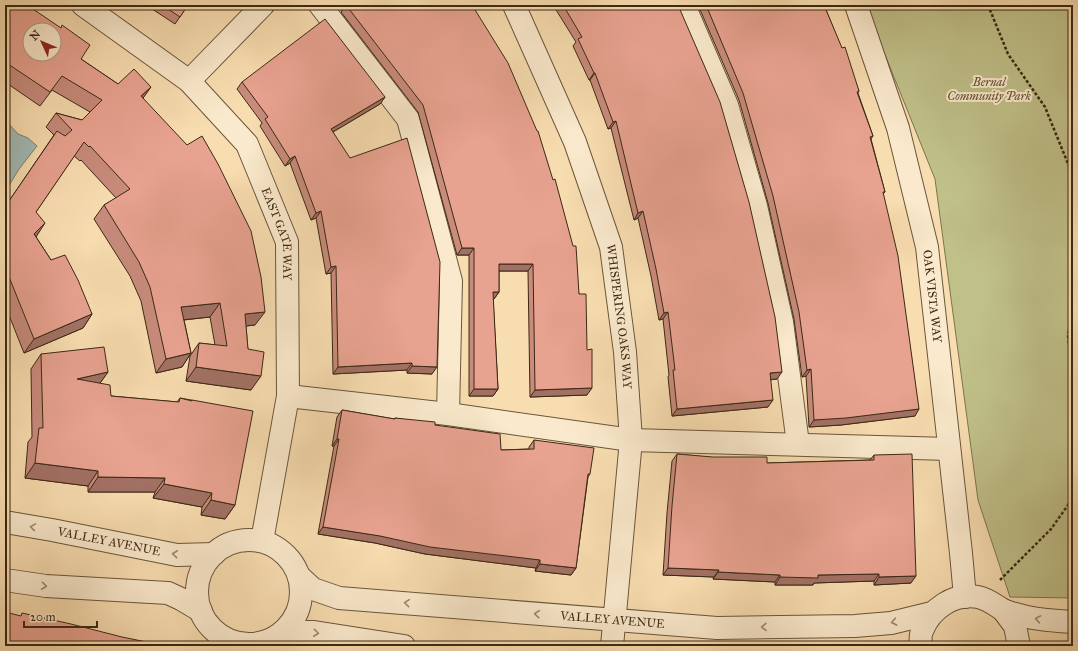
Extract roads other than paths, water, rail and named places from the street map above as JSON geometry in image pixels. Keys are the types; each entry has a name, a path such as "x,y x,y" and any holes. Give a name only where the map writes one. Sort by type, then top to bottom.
{"street":[{"name":"EAST GATE WAY","path":"83,5 189,81 247,144 287,242 288,396 262,541"},
{"path":"189,81 263,5"},
{"path":"320,5 408,119 451,281 448,414"},
{"name":"WHISPERING OAKS WAY","path":"514,5 575,142 611,247 625,352 631,440 612,646"},
{"path":"684,5 728,105 756,206 782,322 798,444"},
{"name":"OAK VISTA WAY","path":"856,5 898,128 927,247 962,553 964,597"},
{"path":"288,396 448,414 631,440 949,449"},
{"name":"VALLEY AVENUE","path":"5,522 177,555 214,554"},
{"path":"277,636 290,625 298,610 301,593 299,576 290,560 278,548 262,541 245,540 228,545 214,554 202,571 197,591 201,611 209,626 222,637 238,645 258,643 277,636 299,632 314,632 404,646"},
{"name":"VALLEY AVENUE","path":"299,576 313,589 339,598 717,628 855,626 891,623 932,613"},
{"path":"5,580 46,586 168,593 182,599 201,611"},
{"name":"VALLEY AVENUE","path":"920,646 921,632 932,613 941,605 952,599 978,597 992,602 1003,610 1015,626 1019,646"},
{"name":"VALLEY AVENUE","path":"1003,610 1027,617 1050,621 1073,622"}],"water":[{"path":"5,122 7,122 18,134 28,138 37,146 19,169 5,192"}],"park label":[{"name":"Bernal Community Park","path":"989,89"}]}
